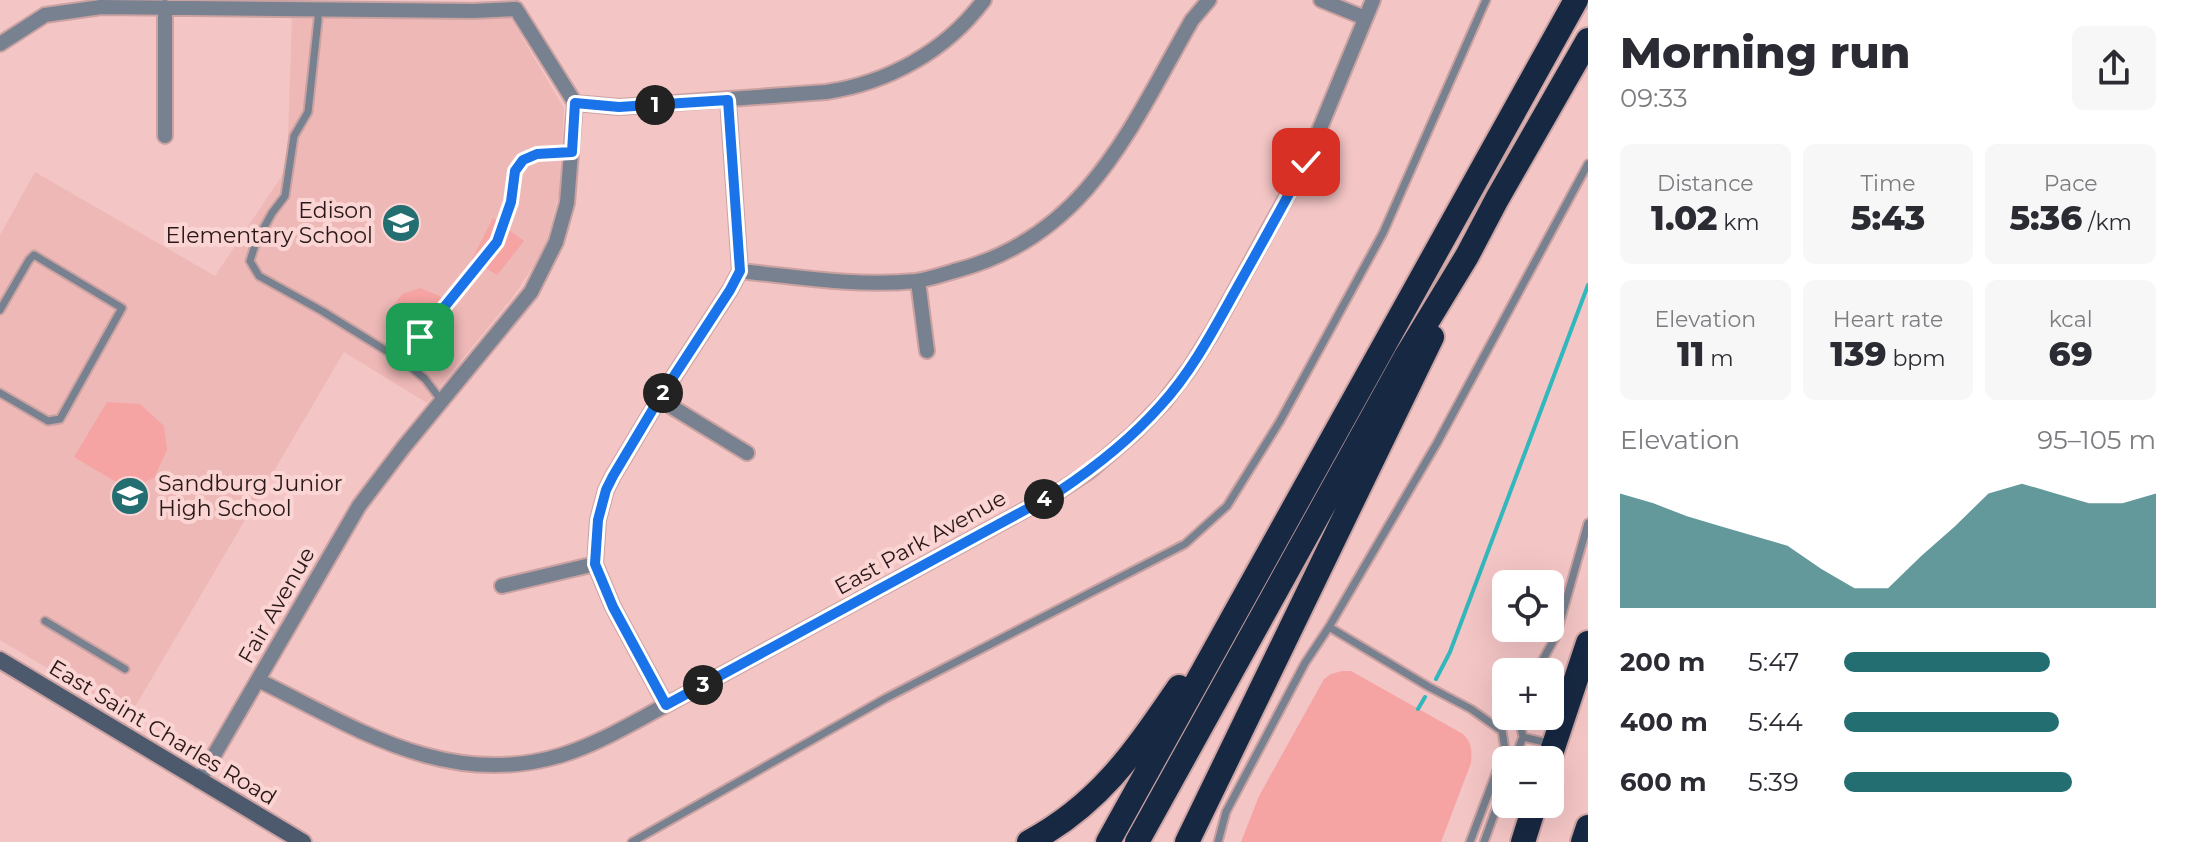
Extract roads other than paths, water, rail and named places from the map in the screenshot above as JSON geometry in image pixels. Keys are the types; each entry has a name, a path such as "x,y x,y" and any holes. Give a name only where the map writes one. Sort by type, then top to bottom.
{"highway":[{"path":"1108,842 1576,0"},
{"path":"1137,842 1405,358 1467,256 1588,40"},
{"path":"1187,842 1419,366 1467,256"},
{"path":"1029,842 1070,817 1114,777 1171,699 1265,559"},
{"path":"1173,842 1302,605"},
{"path":"1554,746 1587,647"},
{"path":"1523,842 1531,818"},
{"path":"1583,842 1588,827"}],"main road":[{"name":"East Saint Charles Road","path":"0,660 303,842"}],"street":[{"path":"0,44 45,8 259,4 318,9 473,11 518,4 575,103 619,107 852,88 879,79 936,48 984,0"},
{"path":"740,271 868,283 918,281 981,264 1008,252 1040,233 1068,210 1093,183 1114,154 1192,20 1209,0"},
{"path":"1321,0 1365,18"},
{"name":"East Park Avenue","path":"258,680 378,739 442,761 501,765 560,756 601,740 1058,492 1103,461 1134,433 1164,402 1190,368 1288,197 1319,132 1373,0"},
{"path":"165,7 165,136"},
{"path":"666,705 613,607 595,564 598,520 606,490 740,271 728,100"},
{"name":"Fair Avenue","path":"199,781 359,506 506,324 541,274 556,242 567,203 575,103"},
{"path":"918,281 927,351"},
{"path":"659,399 747,453"},
{"path":"502,586 595,564"}],"lane":[{"path":"632,842 886,698 1185,544 1227,506 1280,421 1383,233 1486,0"},
{"path":"318,9 308,112 294,136 285,196 256,242 250,261 259,276 402,360 425,379 442,401"},
{"path":"402,360 497,242 511,202 515,171 523,160 537,154 572,152"},
{"path":"1218,842 1226,812 1305,663 1437,443 1588,164"},
{"path":"0,310 34,255 122,308 60,419 48,421 0,393"},
{"path":"1544,658 1556,636 1588,523"},
{"path":"45,621 125,669"},
{"path":"1329,627 1471,709 1502,731 1505,749 1470,842"},
{"path":"1519,746 1522,730"},
{"path":"1523,737 1540,746"},
{"path":"1484,842 1493,818"}],"waterway":[{"path":"1436,679 1450,652 1588,285"},
{"path":"1418,709 1425,697"}],"place":[{"name":"Edison Elementary School","path":"401,223"},
{"name":"Sandburg Junior High School","path":"130,496"}]}
